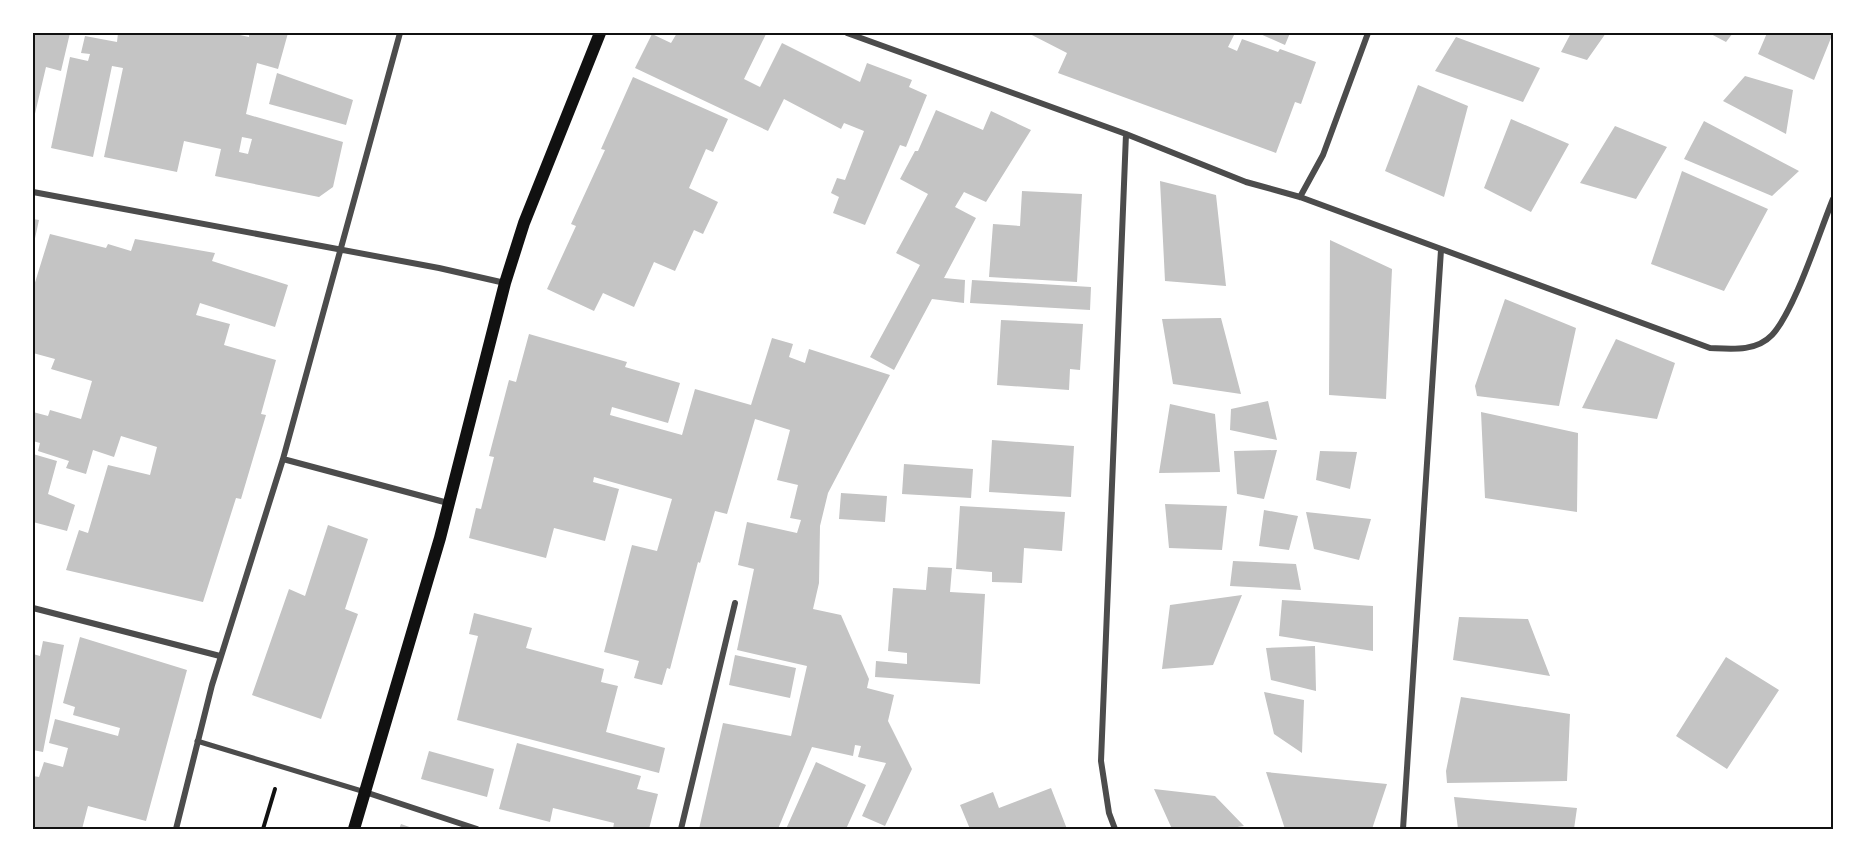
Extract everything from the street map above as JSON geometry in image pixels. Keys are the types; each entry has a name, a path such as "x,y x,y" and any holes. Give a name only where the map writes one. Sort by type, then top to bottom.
{"main road":[{"path":"354,829 448,503 505,284 543,172 600,33"}],"street":[{"path":"176,829 220,656 283,459 400,33"},
{"path":"847,33 1126,134 1246,182 1300,197 1710,348 1744,349 1771,336 1790,304 1833,199"},
{"path":"1300,197 1323,155 1368,33"},
{"path":"1115,829 1104,785 1102,731 1126,134"},
{"path":"33,192 303,245 340,249 505,284"},
{"path":"1403,829 1441,250"},
{"path":"283,459 448,503"},
{"path":"681,829 735,603"},
{"path":"33,608 220,656"},
{"path":"197,741 282,765 477,829"}],"path":[{"path":"263,829 282,765"}],"building":[{"path":"33,33 70,33 61,71 46,67 34,118"},
{"path":"118,33 231,33 249,37 249,33 288,33 278,69 257,63 246,114 343,142 333,187 319,197 215,176 221,149 184,141 177,172 104,157 123,68 112,66 93,157 51,148 70,57 88,61 90,54 81,53 85,36 117,42","holes":["242,137 252,139 248,154 239,152"]},
{"path":"677,33 766,34 744,79 760,87 782,43 860,82 867,63 912,80 909,87 927,95 906,147 900,145 865,225 833,213 839,197 831,193 837,178 845,180 864,131 844,123 841,129 784,99 768,131 635,68 652,34 671,43"},
{"path":"1028,33 1235,33 1228,47 1237,51 1242,39 1316,62 1301,104 1295,102 1276,153 1058,73 1067,53"},
{"path":"1258,33 1290,33 1285,45"},
{"path":"1571,33 1606,33 1587,60 1561,52"},
{"path":"1709,33 1733,33 1726,42"},
{"path":"1767,33 1833,33 1814,80 1758,54"},
{"path":"1456,37 1540,68 1523,102 1435,71"},
{"path":"277,73 353,100 346,125 269,104"},
{"path":"1745,76 1793,90 1786,134 1723,101"},
{"path":"633,77 728,119 713,152 706,149 689,188 718,202 703,234 694,230 675,271 654,262 634,307 603,293 594,311 547,289 576,226 571,224 605,150 601,149"},
{"path":"1418,85 1468,106 1444,197 1385,171"},
{"path":"936,110 983,130 991,111 1031,130 986,202 964,192 955,207 976,218 944,278 965,280 964,303 932,299 894,370 870,357 920,265 896,253 928,194 900,179 915,151 918,151"},
{"path":"1511,119 1569,144 1531,212 1484,188"},
{"path":"1704,121 1799,171 1772,196 1684,159"},
{"path":"1615,126 1667,147 1636,199 1580,183"},
{"path":"1682,171 1768,209 1724,291 1651,264"},
{"path":"1160,181 1216,195 1226,286 1165,281"},
{"path":"1022,191 1082,194 1077,282 989,277 993,224 1020,226"},
{"path":"33,219 39,220 34,243 33,243"},
{"path":"50,234 106,248 108,244 131,251 135,239 215,253 212,261 288,285 275,327 200,303 196,315 230,324 224,345 276,360 261,414 266,415 241,499 236,498 203,602 66,570 79,530 88,533 108,465 150,475 157,447 121,436 114,457 93,450 86,474 66,468 69,461 38,451 40,443 33,441 33,412 48,416 50,410 81,419 92,381 51,369 55,359 33,353 33,289"},
{"path":"1330,240 1392,269 1386,399 1329,395"},
{"path":"972,280 1091,287 1090,310 970,303"},
{"path":"1505,299 1576,328 1559,406 1477,396 1475,386"},
{"path":"1221,318 1241,394 1173,384 1162,319"},
{"path":"1001,320 1083,324 1080,370 1070,369 1069,390 997,385"},
{"path":"529,334 627,362 625,367 680,383 668,423 612,407 610,415 682,435 695,389 751,405 772,338 793,344 789,357 805,363 809,349 890,375 828,493 820,526 819,583 813,609 841,615 869,679 867,688 894,695 888,721 912,769 885,826 862,816 886,763 858,757 861,746 855,745 853,756 812,747 778,829 699,829 723,723 791,736 807,666 737,650 754,569 738,565 747,522 797,533 801,520 790,518 798,485 777,480 790,430 755,419 727,514 715,511 700,563 698,562 670,669 667,668 662,685 634,678 639,661 604,652 632,545 657,551 672,499 594,477 593,482 619,489 605,541 554,528 546,558 469,538 476,508 481,509 494,457 489,456 509,380 516,382"},
{"path":"1616,339 1675,363 1657,419 1582,408"},
{"path":"1268,401 1277,440 1230,430 1231,409"},
{"path":"1170,404 1215,414 1220,472 1159,473"},
{"path":"1481,412 1578,433 1577,512 1485,498"},
{"path":"992,440 1074,446 1071,497 989,492"},
{"path":"1277,450 1264,499 1237,494 1234,451"},
{"path":"1320,451 1357,452 1350,489 1316,480"},
{"path":"33,454 57,461 48,494 75,505 67,531 33,522"},
{"path":"904,464 973,469 971,498 902,494"},
{"path":"841,493 887,496 885,522 839,519"},
{"path":"1165,504 1227,506 1222,550 1169,548"},
{"path":"960,506 1065,512 1062,551 1024,548 1022,583 992,582 992,572 956,569"},
{"path":"1264,510 1298,516 1289,550 1259,546"},
{"path":"1306,512 1371,519 1359,560 1314,549"},
{"path":"328,525 368,539 345,609 358,614 321,719 252,695 289,589 305,596"},
{"path":"1233,561 1296,564 1301,590 1230,586"},
{"path":"928,567 952,568 950,592 985,594 980,684 875,677 876,661 907,664 907,653 888,651 893,588 926,590"},
{"path":"1242,595 1213,665 1162,669 1170,605"},
{"path":"1282,600 1373,606 1373,651 1279,636"},
{"path":"474,613 532,628 526,648 604,669 601,682 618,686 606,732 665,748 659,773 457,720 478,636 469,634"},
{"path":"1459,617 1528,619 1550,676 1453,660"},
{"path":"80,637 187,670 146,821 88,806 82,829 33,829 33,776 39,777 44,762 63,767 68,748 49,743 55,719 118,736 120,728 73,715 75,707 63,703"},
{"path":"43,641 64,645 43,752 33,750 33,654 40,656"},
{"path":"1315,646 1316,691 1271,680 1266,648"},
{"path":"735,655 796,668 790,698 729,685"},
{"path":"1726,657 1779,690 1727,769 1676,736"},
{"path":"1264,692 1304,700 1302,753 1274,734"},
{"path":"1461,697 1570,714 1567,781 1447,783 1446,771"},
{"path":"517,743 641,776 637,789 658,794 649,829 613,829 614,823 553,808 550,822 499,809"},
{"path":"429,751 494,769 487,797 421,779"},
{"path":"816,762 866,785 846,829 786,829"},
{"path":"1266,772 1387,784 1372,829 1285,829"},
{"path":"1051,788 1067,829 970,829 960,805 993,792 999,808"},
{"path":"1154,789 1215,796 1244,826 1224,829 1172,829"},
{"path":"1454,797 1577,808 1574,829 1458,829"},
{"path":"401,824 415,829 399,829"}]}
